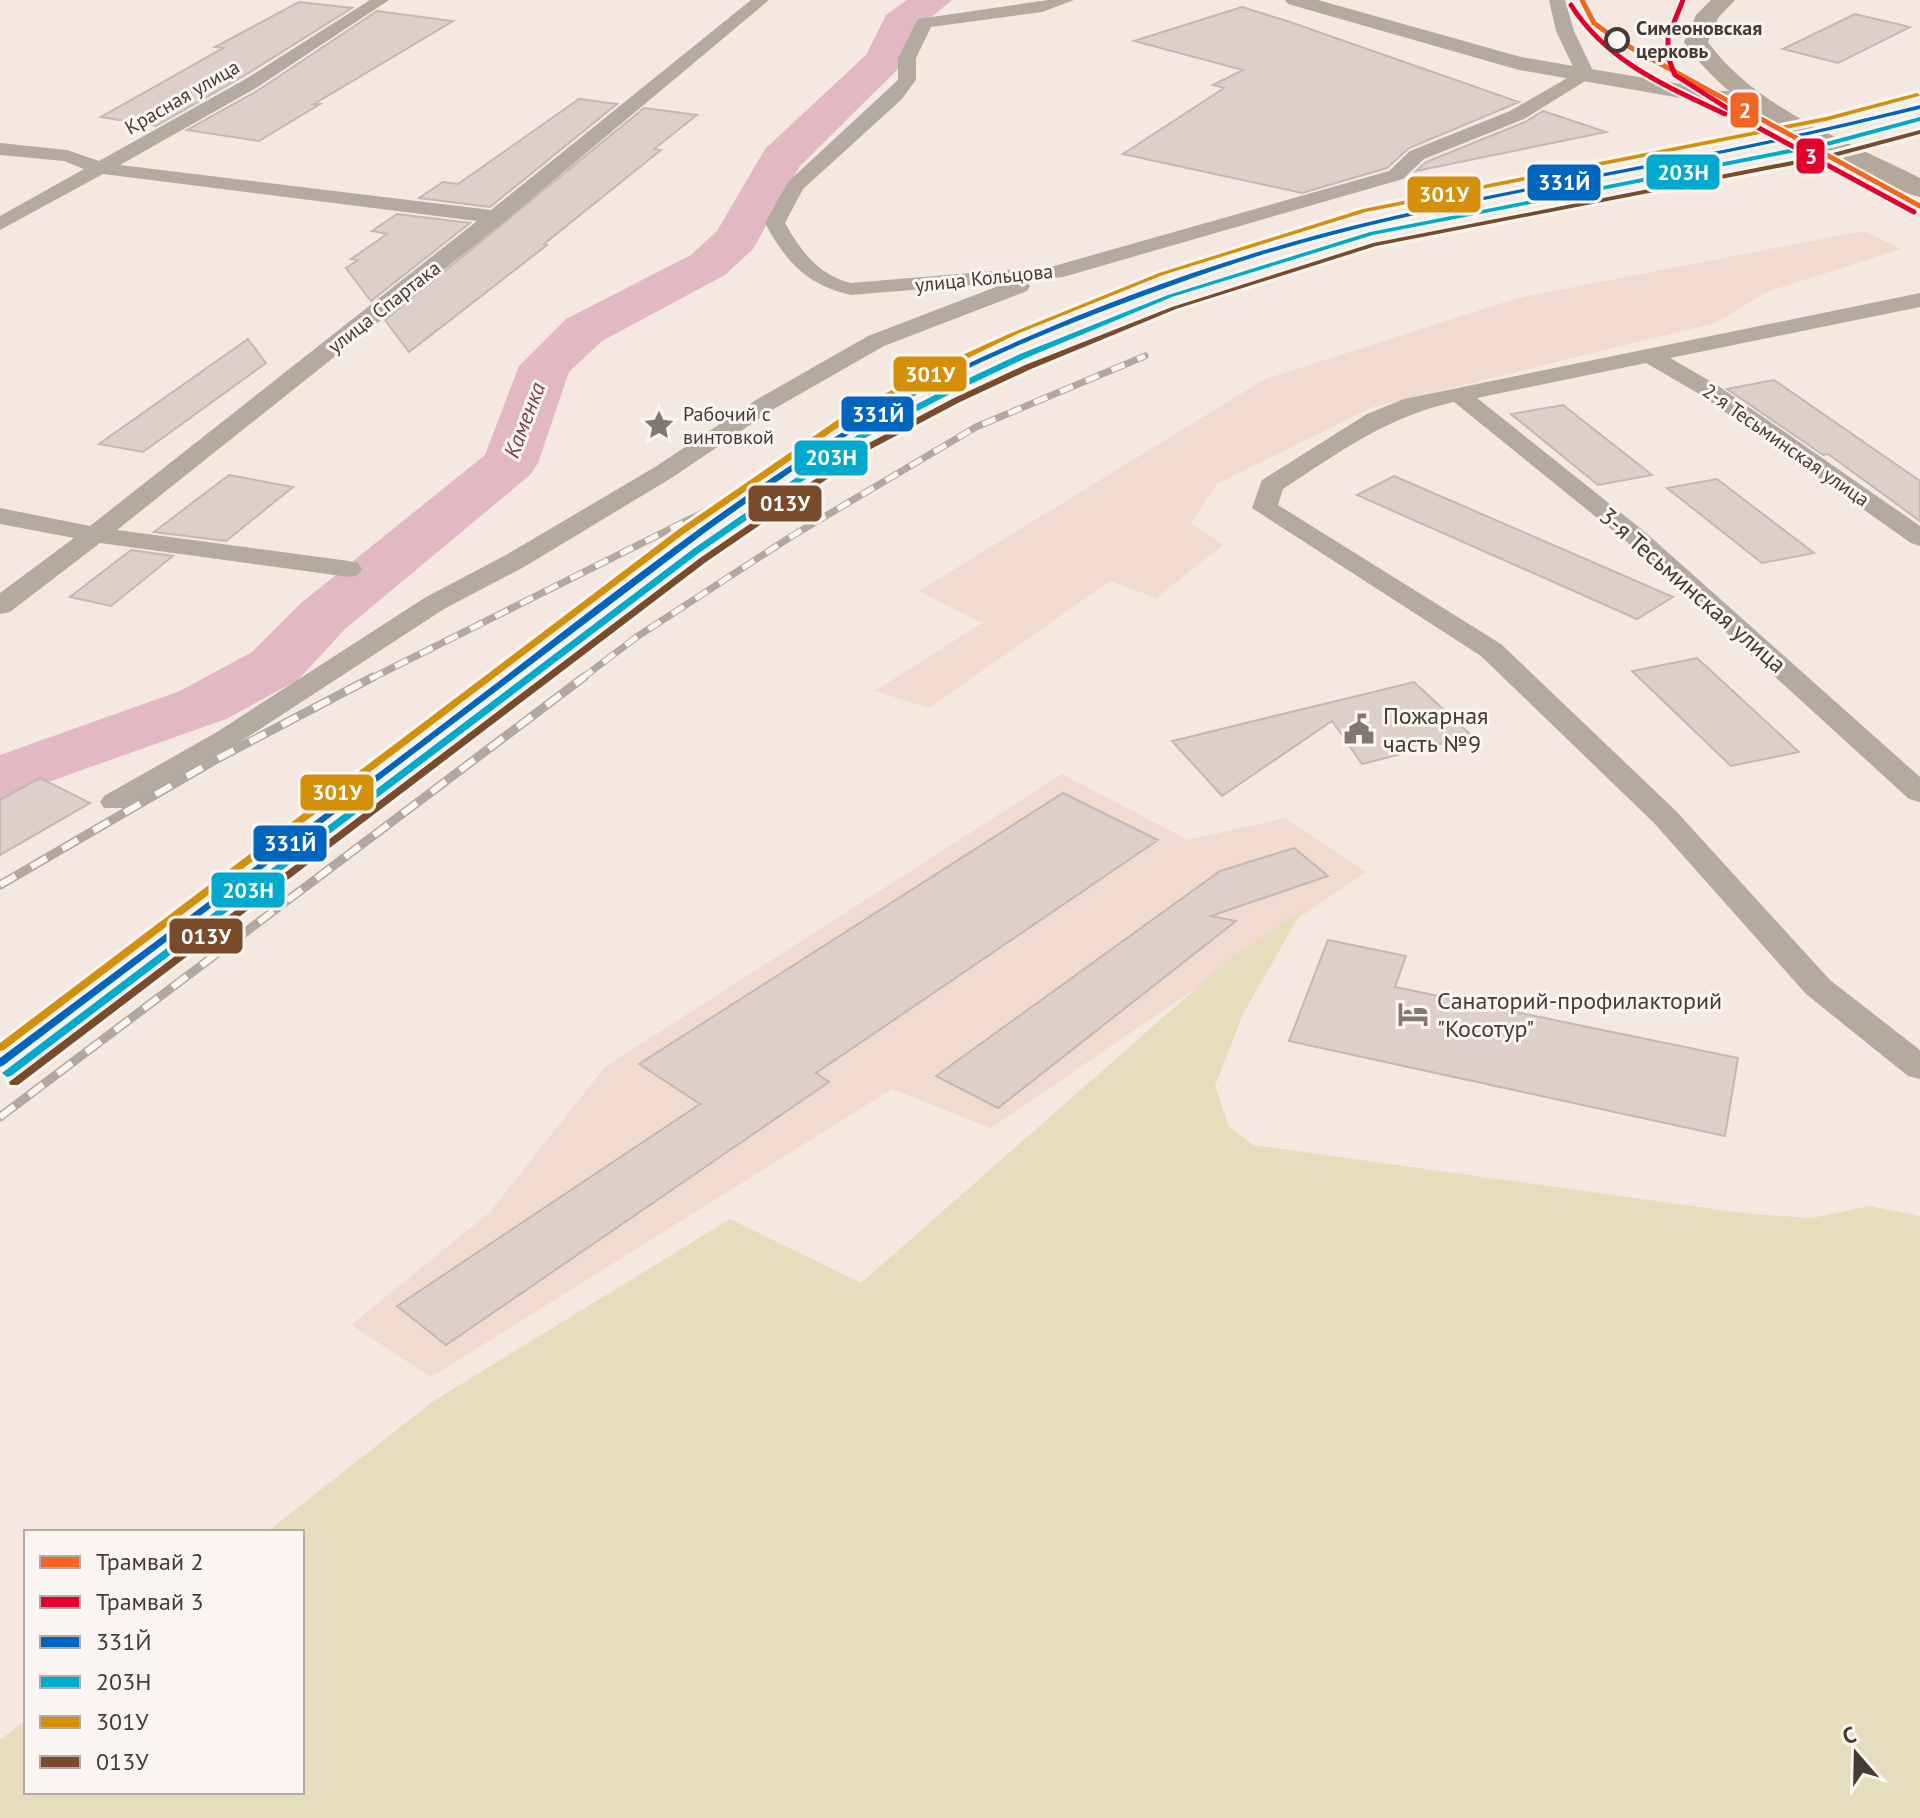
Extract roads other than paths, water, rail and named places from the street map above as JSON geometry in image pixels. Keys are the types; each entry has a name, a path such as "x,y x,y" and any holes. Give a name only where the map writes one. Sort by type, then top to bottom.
{"main road":[{"path":"1724,0 1708,15 1696,42 1709,65 1755,98 1920,189"}],"street":[{"name":"Красная улица","path":"0,224 250,84 381,0"},
{"name":"улица Спартака","path":"0,606 96,535 498,217 761,0"},
{"name":"улица Кольцова","path":"1066,0 1042,7 924,23 907,58 907,80 895,96 795,186 775,223 791,253 810,274 832,287 914,287 1055,272 1396,175 1417,155 1517,115 1586,75"},
{"path":"1295,0 1486,55 1721,98 1755,98"},
{"path":"1557,0 1565,31 1586,75"},
{"path":"0,149 67,156 101,168 498,217"},
{"path":"115,802 227,738 435,603 515,561 664,472 764,405 876,341 1055,272"},
{"path":"1920,300 1412,404 1375,419 1271,485 1265,508 1491,650 1665,817 1818,987 1920,1068"},
{"name":"2-я Тесьминская улица","path":"1649,355 1709,390 1920,538"},
{"name":"3-я Тесьминская улица","path":"1459,395 1636,537 1920,793"},
{"path":"0,516 96,535 349,569"}],"waterway":[{"name":"Каменка","path":"0,778 203,705 275,666 323,616 510,463 545,366 584,330 708,265 736,239 781,159 841,105 884,60 900,23 933,0"}],"railway":[{"path":"581,679 638,636 792,536 976,427 1145,356"},
{"path":"370,679 708,510 856,426"},
{"path":"0,885 215,760 373,677"},
{"path":"0,1117 584,677"}],"tram line":[{"name":"2","path":"1582,0 1594,23 1617,40 1920,206"},
{"name":"3","path":"1683,0 1668,37 1668,57 1675,75 1757,127 1914,212"},
{"name":"3","path":"1571,5 1583,25 1618,57 1660,83 1725,114"}],"place":[{"name":"Симеоновская церковь","path":"1617,40"},
{"name":"Рабочий с винтовкой","path":"659,425"},
{"name":"Пожарная часть №9","path":"1359,729"},
{"name":"Санаторий-профилакторий \"Косотур\"","path":"1413,1014"}]}
